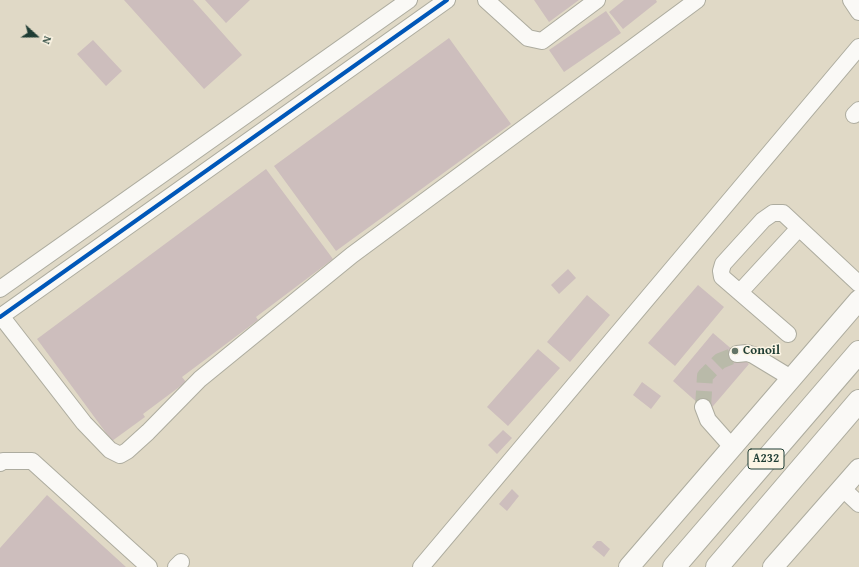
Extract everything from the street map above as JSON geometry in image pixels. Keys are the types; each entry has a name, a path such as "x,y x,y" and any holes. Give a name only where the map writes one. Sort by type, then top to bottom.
{"highway":[{"name":"A232","path":"674,567 859,352"},
{"name":"A232","path":"717,567 859,402"}],"main road":[{"path":"629,567 859,300"},
{"path":"773,567 859,469"}],"street":[{"path":"0,289 409,0"},
{"path":"486,0 528,38 542,41 597,0"},
{"path":"442,2 1,316 84,423 110,450 120,455 127,451 148,432 200,379 352,255 698,0"},
{"path":"851,0 859,12"},
{"path":"421,567 859,47"},
{"path":"788,334 722,277 721,271 723,264 763,220 773,213 783,213 859,284"},
{"path":"740,292 799,228"},
{"path":"736,354 747,353 753,355 791,378"},
{"path":"703,407 708,420 732,447"},
{"path":"0,463 3,461 32,461 149,567"},
{"path":"842,488 859,504"}],"building":[{"path":"124,0 193,0 242,55 204,89"},
{"path":"205,0 250,0 226,23"},
{"path":"534,0 579,0 549,22"},
{"path":"624,0 656,0 657,2 623,29 609,12"},
{"path":"606,11 621,33 564,72 549,50"},
{"path":"449,38 511,124 336,251 274,166"},
{"path":"93,40 122,71 106,86 77,54"},
{"path":"266,169 333,259 256,317 258,320 182,377 186,382 143,414 145,417 112,441 37,339"},
{"path":"568,269 576,278 559,294 551,285"},
{"path":"698,285 724,307 675,366 648,343"},
{"path":"587,295 610,315 570,362 547,342"},
{"path":"713,333 749,364 708,412 673,381"},
{"path":"538,349 560,368 508,426 487,407"},
{"path":"642,382 661,396 651,409 633,395"},
{"path":"503,430 512,438 497,454 488,445"},
{"path":"512,489 519,496 507,511 499,504"},
{"path":"47,495 126,567 0,567 0,548"},
{"path":"597,541 601,541 610,549 604,557 592,547"}],"tunnel":[{"path":"703,407 705,376 720,361 737,354"}],"cycle path":[{"path":"0,317 447,0"}],"place":[{"name":"Conoil","path":"735,351"}]}
